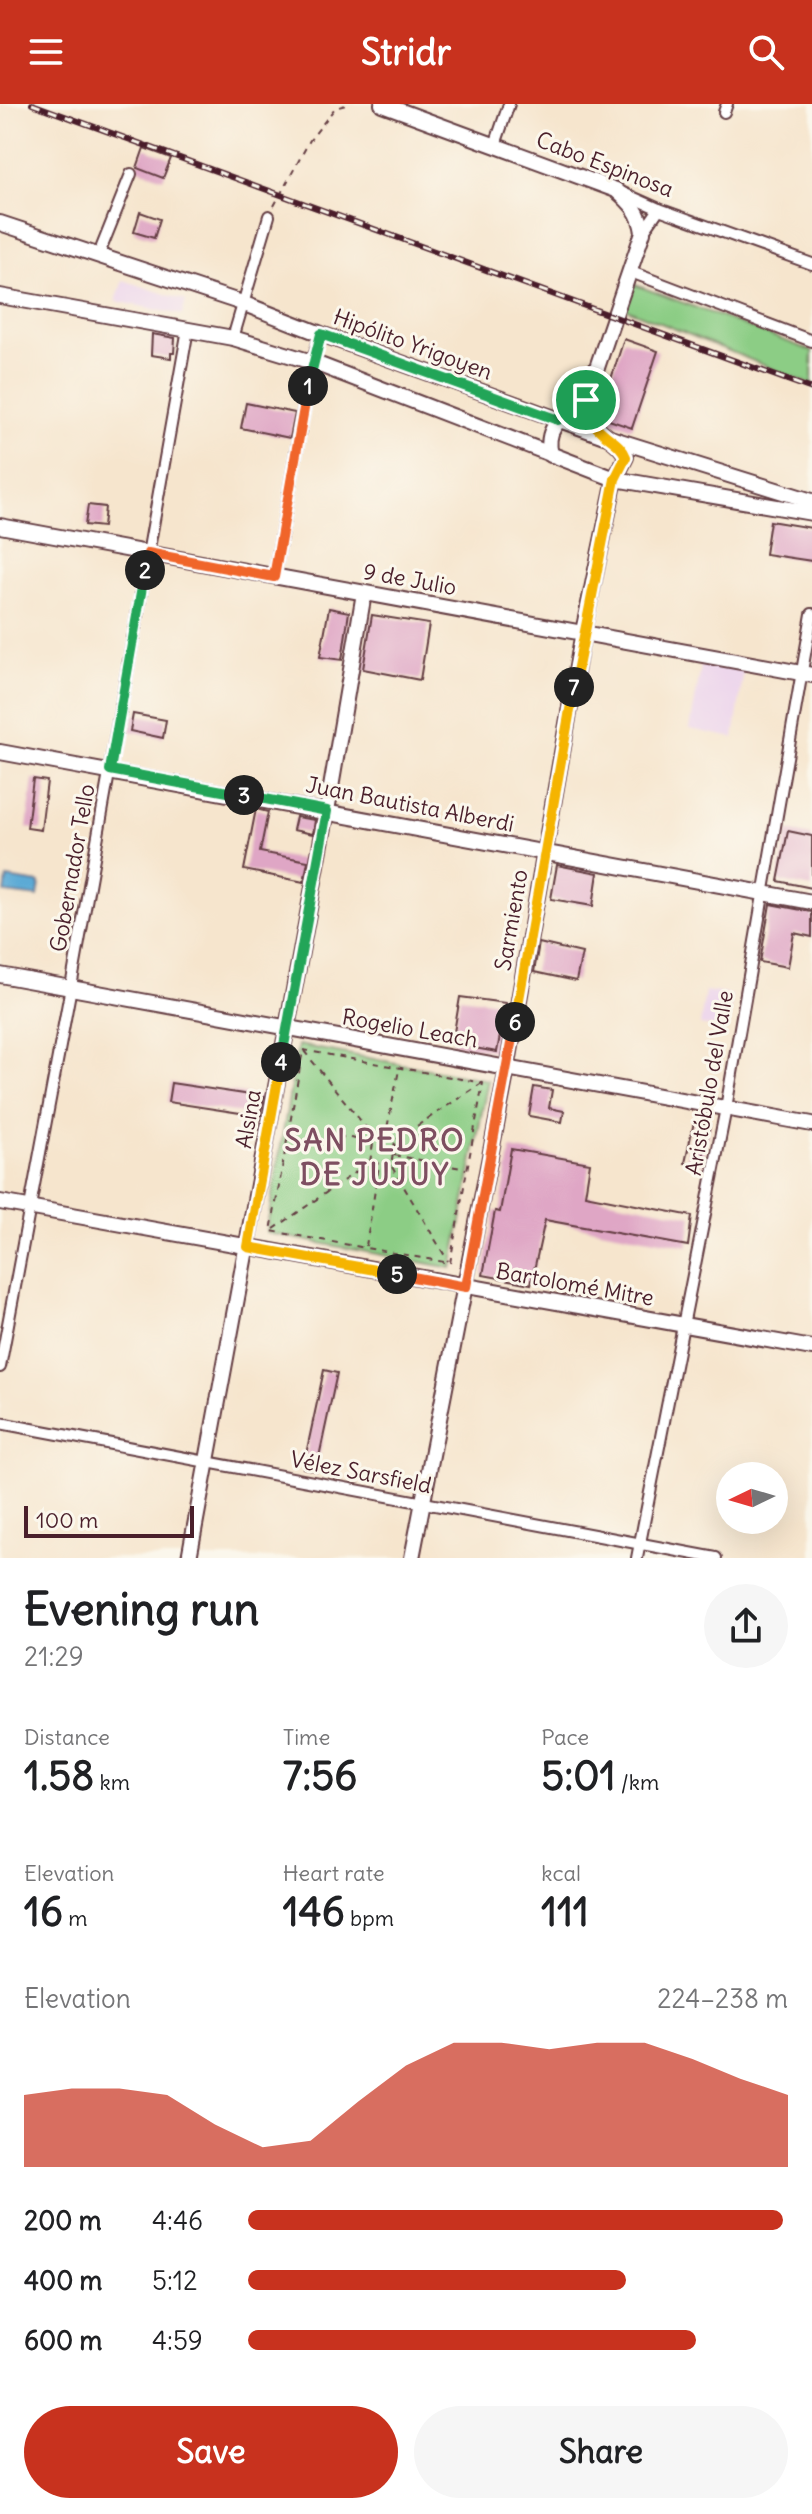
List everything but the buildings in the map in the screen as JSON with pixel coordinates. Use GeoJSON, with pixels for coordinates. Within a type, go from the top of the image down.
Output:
{"type":"FeatureCollection","features":[{"type":"Feature","properties":{"kind":"street","name":"Cabo Espinosa"},"geometry":{"type":"LineString","coordinates":[[382,104],[812,264]]}},
{"type":"Feature","properties":{"kind":"street"},"geometry":{"type":"LineString","coordinates":[[495,145],[509,104]]}},
{"type":"Feature","properties":{"kind":"street"},"geometry":{"type":"LineString","coordinates":[[99,254],[131,174]]}},
{"type":"Feature","properties":{"kind":"street"},"geometry":{"type":"LineString","coordinates":[[616,190],[635,207],[641,217],[643,232]]}},
{"type":"Feature","properties":{"kind":"street"},"geometry":{"type":"LineString","coordinates":[[551,455],[551,427],[586,400],[643,232],[659,209]]}},
{"type":"Feature","properties":{"kind":"street"},"geometry":{"type":"LineString","coordinates":[[233,338],[269,216]]}},
{"type":"Feature","properties":{"kind":"street","name":"Hipólito Yrigoyen"},"geometry":{"type":"LineString","coordinates":[[0,223],[242,303],[604,436],[812,501]]}},
{"type":"Feature","properties":{"kind":"street"},"geometry":{"type":"LineString","coordinates":[[631,272],[812,341]]}},
{"type":"Feature","properties":{"kind":"street"},"geometry":{"type":"LineString","coordinates":[[0,296],[233,338],[312,362],[615,479],[812,513]]}},
{"type":"Feature","properties":{"kind":"street","name":"Gobernador Tello"},"geometry":{"type":"LineString","coordinates":[[0,1367],[188,329]]}},
{"type":"Feature","properties":{"kind":"street"},"geometry":{"type":"LineString","coordinates":[[274,577],[312,362],[321,334]]}},
{"type":"Feature","properties":{"kind":"street","name":"Sarmiento"},"geometry":{"type":"LineString","coordinates":[[412,1558],[507,1069],[583,632],[615,479],[626,457],[624,451],[604,436],[587,413],[586,400]]}},
{"type":"Feature","properties":{"kind":"street","name":"9 de Julio"},"geometry":{"type":"LineString","coordinates":[[0,526],[807,674]]}},
{"type":"Feature","properties":{"kind":"street","name":"Alsina"},"geometry":{"type":"LineString","coordinates":[[189,1558],[248,1247],[364,593]]}},
{"type":"Feature","properties":{"kind":"street","name":"Aristóbulo del Valle"},"geometry":{"type":"LineString","coordinates":[[637,1558],[726,1108],[763,893],[807,674],[812,614]]}},
{"type":"Feature","properties":{"kind":"street","name":"Juan Bautista Alberdi"},"geometry":{"type":"LineString","coordinates":[[0,752],[812,902]]}},
{"type":"Feature","properties":{"kind":"street","name":"Rogelio Leach"},"geometry":{"type":"LineString","coordinates":[[0,975],[812,1124]]}},
{"type":"Feature","properties":{"kind":"street","name":"Bartolomé Mitre"},"geometry":{"type":"LineString","coordinates":[[0,1202],[812,1348]]}},
{"type":"Feature","properties":{"kind":"street","name":"Vélez Sarsfield"},"geometry":{"type":"LineString","coordinates":[[0,1423],[716,1558]]}},
{"type":"Feature","properties":{"kind":"path"},"geometry":{"type":"LineString","coordinates":[[269,216],[310,140],[335,108],[349,104]]}},
{"type":"Feature","properties":{"kind":"path"},"geometry":{"type":"LineString","coordinates":[[303,1050],[483,1083]]}},
{"type":"Feature","properties":{"kind":"path"},"geometry":{"type":"LineString","coordinates":[[271,1231],[303,1050]]}},
{"type":"Feature","properties":{"kind":"path"},"geometry":{"type":"LineString","coordinates":[[271,1231],[370,1162],[374,1139],[303,1050]]}},
{"type":"Feature","properties":{"kind":"path"},"geometry":{"type":"LineString","coordinates":[[385,1139],[400,1068]]}},
{"type":"Feature","properties":{"kind":"path"},"geometry":{"type":"LineString","coordinates":[[287,1138],[341,1148],[342,1137],[395,1141],[483,1083]]}},
{"type":"Feature","properties":{"kind":"path"},"geometry":{"type":"LineString","coordinates":[[450,1263],[483,1083]]}},
{"type":"Feature","properties":{"kind":"path"},"geometry":{"type":"LineString","coordinates":[[395,1141],[391,1166],[450,1263]]}},
{"type":"Feature","properties":{"kind":"path"},"geometry":{"type":"LineString","coordinates":[[393,1155],[467,1169]]}},
{"type":"Feature","properties":{"kind":"path"},"geometry":{"type":"LineString","coordinates":[[370,1162],[391,1166]]}},
{"type":"Feature","properties":{"kind":"path"},"geometry":{"type":"LineString","coordinates":[[365,1248],[379,1164]]}},
{"type":"Feature","properties":{"kind":"path"},"geometry":{"type":"LineString","coordinates":[[271,1231],[450,1263]]}},
{"type":"Feature","properties":{"kind":"shaded area"},"geometry":{"type":"Polygon","coordinates":[[[123,280],[186,301],[182,315],[116,301],[123,280]]]}},
{"type":"Feature","properties":{"kind":"shaded area"},"geometry":{"type":"Polygon","coordinates":[[[702,661],[744,669],[734,738],[690,729],[702,661]]]}},
{"type":"Feature","properties":{"kind":"shaded area"},"geometry":{"type":"Polygon","coordinates":[[[705,991],[732,995],[728,1029],[700,1025],[705,991]]]}},
{"type":"Feature","properties":{"kind":"green space"},"geometry":{"type":"Polygon","coordinates":[[[633,284],[812,351],[812,385],[624,308],[633,284]]]}},
{"type":"Feature","properties":{"kind":"green space"},"geometry":{"type":"Polygon","coordinates":[[[298,1045],[488,1080],[452,1268],[266,1233],[298,1045]]]}},
{"type":"Feature","properties":{"kind":"water"},"geometry":{"type":"Polygon","coordinates":[[[7,878],[40,883],[38,897],[5,893],[7,878]]]}},
{"type":"Feature","properties":{"kind":"railway"},"geometry":{"type":"LineString","coordinates":[[32,104],[812,389]]}},
{"type":"Feature","properties":{"kind":"district","name":"SAN PEDRO DE JUJUY"},"geometry":{"type":"Point","coordinates":[375,1158]}},
{"type":"Feature","properties":{"kind":"route"},"geometry":{"type":"LineString","coordinates":[[321,334],[558,420],[586,400],[587,413],[593,423],[624,451],[626,457],[615,479],[583,632],[466,1287],[248,1247],[327,811],[110,770],[148,553],[274,577],[312,362],[321,334]]}}]}
